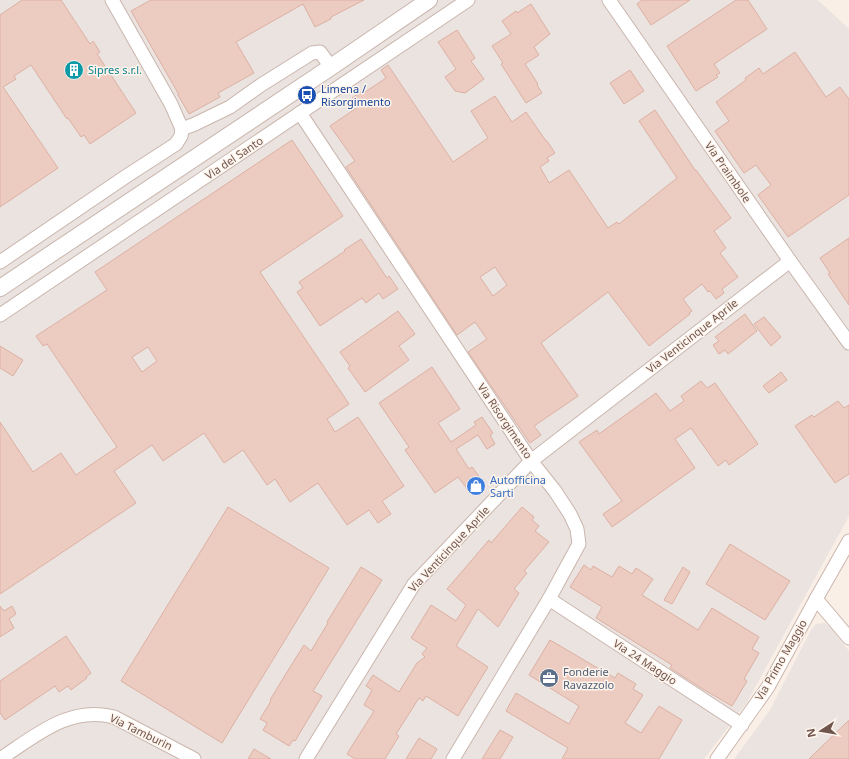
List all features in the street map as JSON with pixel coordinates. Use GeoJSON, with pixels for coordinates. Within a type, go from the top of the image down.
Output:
{"type":"FeatureCollection","features":[{"type":"Feature","properties":{"kind":"street"},"geometry":{"type":"LineString","coordinates":[[0,262],[176,144],[181,136],[182,129],[171,104],[112,0]]}},
{"type":"Feature","properties":{"kind":"street"},"geometry":{"type":"LineString","coordinates":[[0,288],[429,0]]}},
{"type":"Feature","properties":{"kind":"street","name":"Via del Santo"},"geometry":{"type":"LineString","coordinates":[[0,315],[468,0]]}},
{"type":"Feature","properties":{"kind":"street","name":"Via Praimbole"},"geometry":{"type":"LineString","coordinates":[[609,0],[790,261],[849,343]]}},
{"type":"Feature","properties":{"kind":"street"},"geometry":{"type":"LineString","coordinates":[[182,129],[230,107],[261,85],[312,53],[320,52],[331,67]]}},
{"type":"Feature","properties":{"kind":"street","name":"Via Risorgimento"},"geometry":{"type":"LineString","coordinates":[[300,114],[531,461],[555,491],[570,514],[577,529],[579,544],[549,599],[453,759]]}},
{"type":"Feature","properties":{"kind":"street","name":"Via Venticinque Aprile"},"geometry":{"type":"LineString","coordinates":[[306,759],[414,584],[531,461],[790,261]]}},
{"type":"Feature","properties":{"kind":"street"},"geometry":{"type":"LineString","coordinates":[[849,541],[816,599],[849,638]]}},
{"type":"Feature","properties":{"kind":"street","name":"Via 24 Maggio"},"geometry":{"type":"LineString","coordinates":[[549,599],[742,725]]}},
{"type":"Feature","properties":{"kind":"street","name":"Via Primo Maggio"},"geometry":{"type":"LineString","coordinates":[[717,759],[768,687],[816,599]]}},
{"type":"Feature","properties":{"kind":"street","name":"Via Tamburin"},"geometry":{"type":"LineString","coordinates":[[0,759],[52,725],[64,720],[90,714],[103,714],[114,717],[194,759]]}},
{"type":"Feature","properties":{"kind":"shaded area"},"geometry":{"type":"Polygon","coordinates":[[[0,0],[818,0],[849,29],[849,516],[746,704],[704,759],[0,759],[0,0]]]}},
{"type":"Feature","properties":{"kind":"shaded area"},"geometry":{"type":"Polygon","coordinates":[[[824,623],[830,627],[849,651],[849,759],[734,759],[770,710],[811,630],[816,624],[824,623]]]}},
{"type":"Feature","properties":{"kind":"building"},"geometry":{"type":"Polygon","coordinates":[[[22,0],[61,0],[90,44],[93,41],[100,52],[97,54],[136,113],[90,144],[84,135],[81,137],[68,118],[67,119],[31,65],[14,76],[16,79],[3,87],[58,168],[0,207],[0,15],[22,0]]]}},
{"type":"Feature","properties":{"kind":"building"},"geometry":{"type":"Polygon","coordinates":[[[151,0],[364,0],[315,27],[303,4],[236,42],[254,73],[218,93],[220,97],[189,114],[131,11],[151,0]]]}},
{"type":"Feature","properties":{"kind":"building"},"geometry":{"type":"Polygon","coordinates":[[[642,0],[690,0],[651,25],[637,4],[642,0]]]}},
{"type":"Feature","properties":{"kind":"building"},"geometry":{"type":"Polygon","coordinates":[[[736,0],[748,0],[767,29],[714,64],[720,73],[716,75],[718,77],[696,91],[667,46],[736,0]]]}},
{"type":"Feature","properties":{"kind":"building"},"geometry":{"type":"Polygon","coordinates":[[[531,4],[550,34],[534,47],[539,55],[525,64],[542,93],[526,103],[501,64],[503,63],[492,46],[511,34],[502,21],[516,11],[517,13],[531,4]]]}},
{"type":"Feature","properties":{"kind":"building"},"geometry":{"type":"Polygon","coordinates":[[[457,30],[475,58],[471,61],[484,79],[465,93],[455,91],[445,77],[456,69],[438,42],[457,30]]]}},
{"type":"Feature","properties":{"kind":"building"},"geometry":{"type":"Polygon","coordinates":[[[795,52],[826,97],[840,87],[849,99],[849,195],[788,237],[758,195],[771,185],[756,165],[744,173],[715,131],[729,121],[716,102],[746,80],[745,78],[759,68],[763,74],[795,52]]]}},
{"type":"Feature","properties":{"kind":"building"},"geometry":{"type":"Polygon","coordinates":[[[388,65],[453,162],[488,138],[471,111],[495,96],[512,122],[526,112],[555,153],[547,158],[549,161],[540,167],[549,183],[569,170],[608,228],[617,222],[619,224],[677,178],[639,121],[655,110],[695,170],[731,218],[714,231],[726,248],[720,253],[738,277],[722,289],[724,293],[716,299],[702,284],[683,299],[692,311],[689,313],[690,314],[649,346],[608,292],[541,343],[578,396],[534,426],[541,435],[530,443],[468,352],[487,339],[475,322],[457,335],[346,167],[355,161],[330,126],[358,107],[352,98],[364,90],[365,92],[386,78],[381,70],[388,65]],[[495,267],[480,277],[493,296],[507,285],[495,267]]]}},
{"type":"Feature","properties":{"kind":"building"},"geometry":{"type":"Polygon","coordinates":[[[630,70],[644,91],[624,104],[610,83],[630,70]]]}},
{"type":"Feature","properties":{"kind":"building"},"geometry":{"type":"Polygon","coordinates":[[[292,140],[343,216],[260,272],[349,404],[327,419],[335,432],[358,417],[404,486],[382,501],[391,514],[378,523],[369,510],[347,525],[318,483],[290,502],[275,479],[267,485],[243,450],[224,463],[204,433],[163,461],[152,445],[114,471],[136,503],[0,594],[0,422],[33,472],[61,453],[76,475],[117,447],[47,344],[43,346],[36,336],[107,290],[95,272],[292,140]],[[148,347],[132,357],[142,372],[157,361],[148,347]]]}},
{"type":"Feature","properties":{"kind":"building"},"geometry":{"type":"Polygon","coordinates":[[[849,238],[849,305],[828,274],[830,273],[820,258],[849,238]]]}},
{"type":"Feature","properties":{"kind":"building"},"geometry":{"type":"Polygon","coordinates":[[[361,239],[387,278],[389,276],[398,289],[383,299],[379,293],[366,303],[362,298],[320,326],[297,292],[303,288],[299,282],[361,239]]]}},
{"type":"Feature","properties":{"kind":"building"},"geometry":{"type":"Polygon","coordinates":[[[398,311],[415,334],[399,346],[409,360],[365,392],[348,368],[350,366],[340,352],[398,311]]]}},
{"type":"Feature","properties":{"kind":"building"},"geometry":{"type":"Polygon","coordinates":[[[745,314],[757,331],[728,354],[725,350],[719,354],[713,345],[719,341],[715,337],[745,314]]]}},
{"type":"Feature","properties":{"kind":"building"},"geometry":{"type":"Polygon","coordinates":[[[764,317],[781,337],[771,346],[754,324],[764,317]]]}},
{"type":"Feature","properties":{"kind":"building"},"geometry":{"type":"Polygon","coordinates":[[[0,346],[23,360],[13,376],[0,368],[0,346]]]}},
{"type":"Feature","properties":{"kind":"building"},"geometry":{"type":"Polygon","coordinates":[[[432,367],[460,409],[438,423],[451,442],[476,425],[474,422],[482,417],[493,433],[490,435],[495,444],[487,449],[478,435],[456,449],[469,469],[472,467],[479,476],[474,479],[478,484],[469,491],[458,477],[435,493],[405,450],[409,447],[379,403],[432,367]]]}},
{"type":"Feature","properties":{"kind":"building"},"geometry":{"type":"Polygon","coordinates":[[[781,372],[787,380],[769,393],[763,386],[781,372]]]}},
{"type":"Feature","properties":{"kind":"building"},"geometry":{"type":"Polygon","coordinates":[[[701,381],[707,388],[715,383],[758,444],[729,465],[726,460],[718,466],[691,428],[675,439],[695,468],[612,527],[603,514],[622,501],[579,442],[597,430],[599,434],[656,393],[670,411],[684,401],[681,396],[701,381]]]}},
{"type":"Feature","properties":{"kind":"building"},"geometry":{"type":"Polygon","coordinates":[[[838,401],[844,408],[849,405],[849,474],[835,483],[795,426],[812,415],[814,417],[838,401]]]}},
{"type":"Feature","properties":{"kind":"building"},"geometry":{"type":"Polygon","coordinates":[[[228,507],[329,568],[222,743],[121,681],[228,507]]]}},
{"type":"Feature","properties":{"kind":"building"},"geometry":{"type":"Polygon","coordinates":[[[522,507],[534,517],[532,520],[539,526],[535,531],[549,542],[524,571],[527,573],[514,589],[519,593],[498,627],[478,609],[456,646],[488,667],[458,716],[426,696],[423,701],[419,698],[396,734],[399,736],[385,759],[355,759],[347,754],[374,711],[364,705],[372,690],[366,686],[373,675],[399,692],[417,663],[425,657],[422,654],[427,648],[411,638],[431,605],[456,621],[466,605],[447,589],[489,540],[491,543],[522,507]]]}},
{"type":"Feature","properties":{"kind":"building"},"geometry":{"type":"Polygon","coordinates":[[[730,544],[790,581],[765,620],[706,584],[730,544]]]}},
{"type":"Feature","properties":{"kind":"building"},"geometry":{"type":"Polygon","coordinates":[[[584,565],[591,570],[593,566],[612,577],[619,566],[632,574],[636,568],[653,579],[642,595],[698,630],[712,608],[759,637],[752,649],[759,653],[744,679],[747,681],[732,706],[670,668],[672,665],[596,618],[602,607],[570,587],[584,565]]]}},
{"type":"Feature","properties":{"kind":"building"},"geometry":{"type":"Polygon","coordinates":[[[361,567],[382,580],[313,691],[322,696],[295,741],[293,740],[289,746],[263,730],[267,724],[260,719],[304,645],[311,651],[361,567]]]}},
{"type":"Feature","properties":{"kind":"building"},"geometry":{"type":"Polygon","coordinates":[[[683,567],[690,572],[672,604],[664,600],[683,567]]]}},
{"type":"Feature","properties":{"kind":"building"},"geometry":{"type":"Polygon","coordinates":[[[0,606],[4,611],[12,606],[16,614],[9,619],[14,628],[0,637],[0,606]]]}},
{"type":"Feature","properties":{"kind":"building"},"geometry":{"type":"Polygon","coordinates":[[[66,636],[91,673],[86,677],[87,678],[71,690],[68,686],[59,692],[55,686],[5,720],[0,713],[0,681],[66,636]]]}},
{"type":"Feature","properties":{"kind":"building"},"geometry":{"type":"Polygon","coordinates":[[[550,640],[615,678],[618,673],[636,684],[633,689],[643,695],[625,723],[641,733],[659,706],[682,720],[659,759],[562,759],[568,748],[506,711],[516,693],[569,724],[579,706],[529,675],[550,640]]]}},
{"type":"Feature","properties":{"kind":"building"},"geometry":{"type":"Polygon","coordinates":[[[849,720],[849,759],[809,759],[849,720]]]}},
{"type":"Feature","properties":{"kind":"building"},"geometry":{"type":"Polygon","coordinates":[[[500,730],[513,737],[500,759],[482,759],[500,730]]]}},
{"type":"Feature","properties":{"kind":"building"},"geometry":{"type":"Polygon","coordinates":[[[419,738],[437,749],[431,759],[406,759],[419,738]]]}},
{"type":"Feature","properties":{"kind":"building"},"geometry":{"type":"Polygon","coordinates":[[[254,749],[271,759],[248,759],[254,749]]]}},
{"type":"Feature","properties":{"kind":"place","name":"Sipres s.r.l."},"geometry":{"type":"Point","coordinates":[74,70]}},
{"type":"Feature","properties":{"kind":"place","name":"Limena / Risorgimento"},"geometry":{"type":"Point","coordinates":[307,95]}},
{"type":"Feature","properties":{"kind":"place","name":"Autofficina Sarti"},"geometry":{"type":"Point","coordinates":[476,486]}},
{"type":"Feature","properties":{"kind":"place","name":"Fonderie Ravazzolo"},"geometry":{"type":"Point","coordinates":[549,678]}}]}
